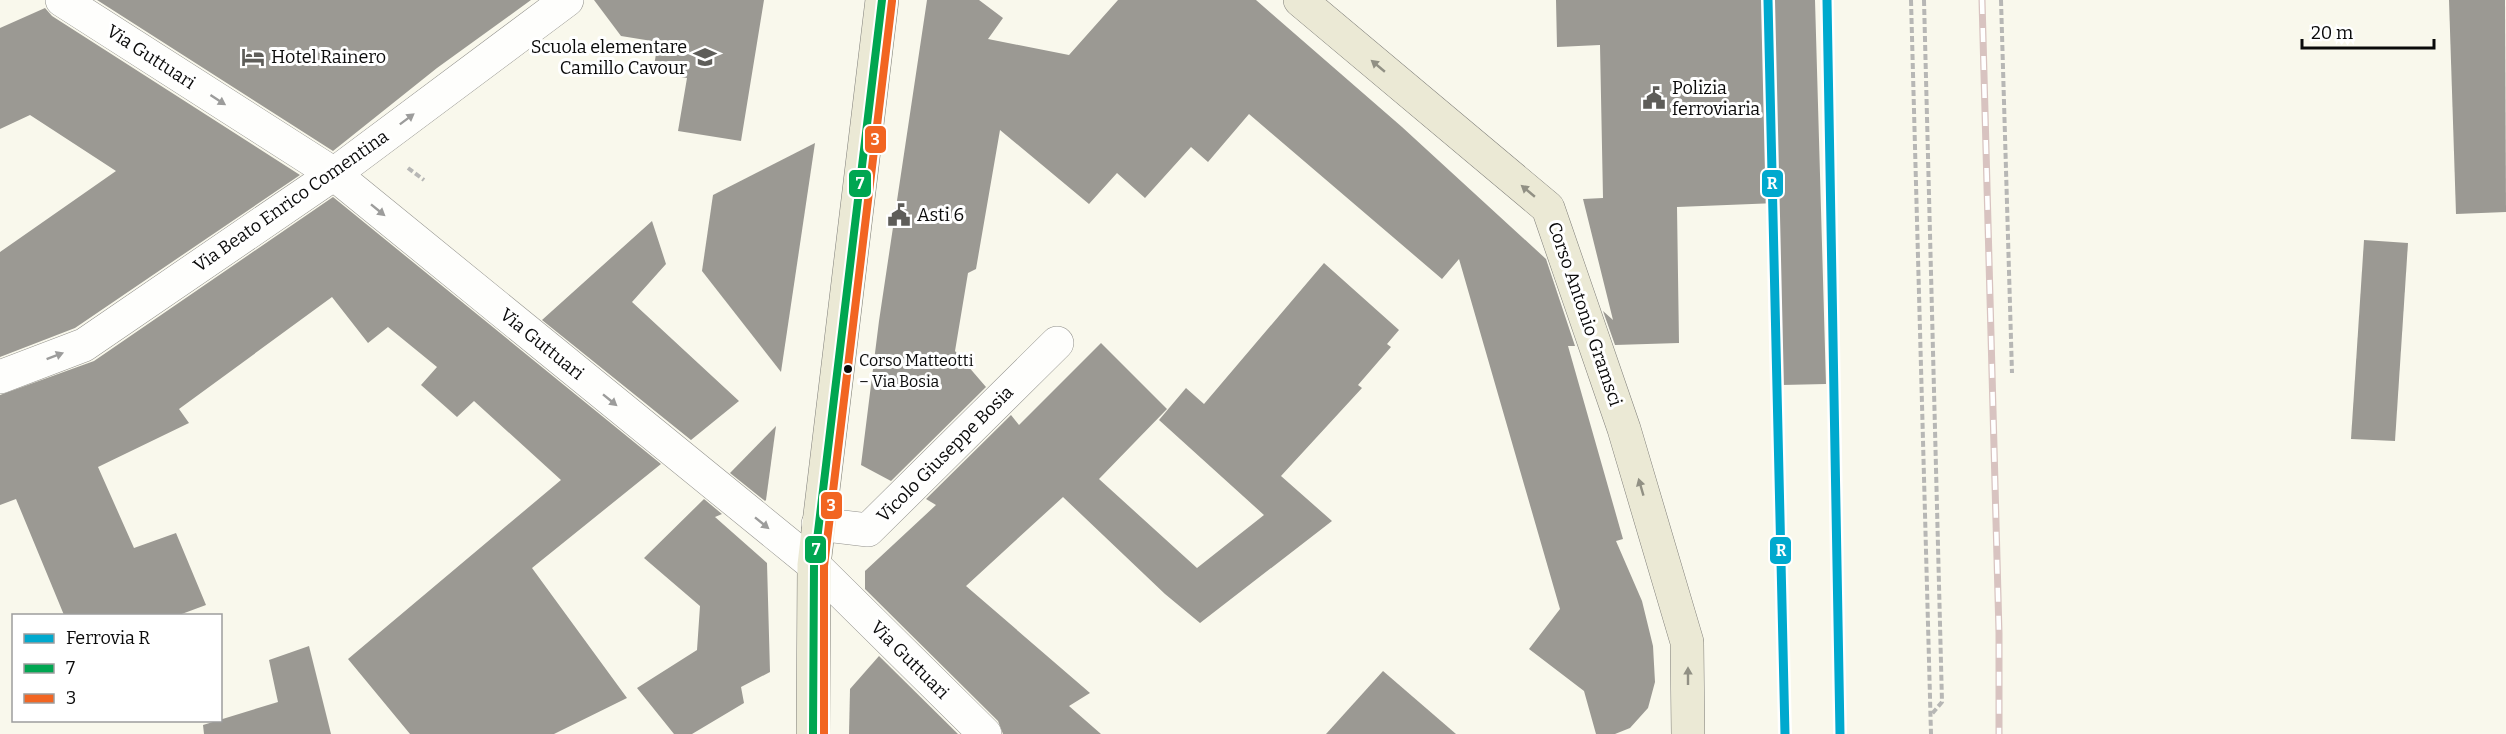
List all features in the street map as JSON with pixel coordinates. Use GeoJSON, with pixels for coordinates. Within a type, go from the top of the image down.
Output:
{"type":"FeatureCollection","features":[{"type":"Feature","properties":{"kind":"main road"},"geometry":{"type":"LineString","coordinates":[[813,734],[814,565],[882,0]]}},
{"type":"Feature","properties":{"kind":"main road","name":"Corso Antonio Gramsci"},"geometry":{"type":"LineString","coordinates":[[1300,0],[1548,208],[1624,429],[1687,642],[1688,734]]}},
{"type":"Feature","properties":{"kind":"street","name":"Via Guttuari"},"geometry":{"type":"LineString","coordinates":[[62,0],[334,174],[814,565],[985,734]]}},
{"type":"Feature","properties":{"kind":"street","name":"Via Beato Enrico Comentina"},"geometry":{"type":"LineString","coordinates":[[0,377],[84,345],[334,174],[567,0]]}},
{"type":"Feature","properties":{"kind":"street","name":"Vicolo Giuseppe Bosia"},"geometry":{"type":"LineString","coordinates":[[818,524],[868,530],[1057,343]]}},
{"type":"Feature","properties":{"kind":"path"},"geometry":{"type":"LineString","coordinates":[[1911,0],[1931,734]]}},
{"type":"Feature","properties":{"kind":"path"},"geometry":{"type":"LineString","coordinates":[[1924,0],[1942,702],[1931,716]]}},
{"type":"Feature","properties":{"kind":"path"},"geometry":{"type":"LineString","coordinates":[[2001,0],[2012,373]]}},
{"type":"Feature","properties":{"kind":"building"},"geometry":{"type":"Polygon","coordinates":[[[97,0],[531,0],[437,68],[333,151],[97,0]]]}},
{"type":"Feature","properties":{"kind":"building","name":"Scuola elementare Camillo Cavour"},"geometry":{"type":"Polygon","coordinates":[[[594,0],[764,0],[741,141],[678,131],[687,78],[653,72],[658,42],[621,36],[594,0]]]}},
{"type":"Feature","properties":{"kind":"building"},"geometry":{"type":"Polygon","coordinates":[[[927,0],[979,0],[1003,18],[988,39],[1069,55],[1118,0],[1256,0],[1402,127],[1546,259],[1575,346],[1568,346],[1623,539],[1616,541],[1642,601],[1653,646],[1655,682],[1648,708],[1630,728],[1615,734],[1596,734],[1584,691],[1529,649],[1560,609],[1459,259],[1442,279],[1249,114],[1208,162],[1191,147],[1145,198],[1117,173],[1089,204],[1000,130],[976,269],[968,273],[955,351],[986,387],[891,481],[861,465],[879,321],[927,0]]]}},
{"type":"Feature","properties":{"kind":"building"},"geometry":{"type":"Polygon","coordinates":[[[1556,0],[1815,0],[1826,384],[1782,385],[1777,203],[1677,207],[1679,343],[1615,345],[1603,311],[1613,320],[1583,199],[1603,198],[1600,45],[1557,47],[1556,0]]]}},
{"type":"Feature","properties":{"kind":"building"},"geometry":{"type":"Polygon","coordinates":[[[2449,0],[2505,0],[2506,212],[2456,214],[2449,0]]]}},
{"type":"Feature","properties":{"kind":"building"},"geometry":{"type":"Polygon","coordinates":[[[45,8],[52,16],[300,175],[75,328],[0,357],[0,252],[116,171],[30,115],[0,129],[0,28],[45,8]]]}},
{"type":"Feature","properties":{"kind":"building"},"geometry":{"type":"Polygon","coordinates":[[[815,143],[781,372],[702,271],[713,195],[815,143]]]}},
{"type":"Feature","properties":{"kind":"building"},"geometry":{"type":"Polygon","coordinates":[[[333,197],[661,464],[532,568],[627,698],[554,734],[410,734],[348,659],[561,480],[474,401],[457,417],[421,385],[437,367],[388,327],[368,343],[332,297],[179,409],[189,423],[98,467],[134,548],[176,533],[206,605],[182,614],[64,614],[16,499],[0,505],[0,395],[94,361],[333,197]]]}},
{"type":"Feature","properties":{"kind":"building"},"geometry":{"type":"Polygon","coordinates":[[[652,221],[666,264],[632,302],[739,401],[691,440],[542,320],[652,221]]]}},
{"type":"Feature","properties":{"kind":"building"},"geometry":{"type":"Polygon","coordinates":[[[2364,240],[2408,243],[2395,441],[2351,439],[2364,240]]]}},
{"type":"Feature","properties":{"kind":"building"},"geometry":{"type":"Polygon","coordinates":[[[1324,263],[1399,330],[1387,344],[1391,347],[1358,385],[1362,388],[1281,476],[1332,521],[1200,623],[1165,594],[1063,497],[966,586],[1090,693],[1069,706],[1101,734],[1003,734],[998,721],[865,589],[865,571],[936,505],[926,499],[1011,415],[1019,425],[1101,343],[1167,409],[1099,479],[1197,568],[1264,515],[1159,420],[1186,388],[1204,404],[1324,263]]]}},
{"type":"Feature","properties":{"kind":"building"},"geometry":{"type":"Polygon","coordinates":[[[776,426],[766,500],[765,501],[730,473],[776,426]]]}},
{"type":"Feature","properties":{"kind":"building"},"geometry":{"type":"Polygon","coordinates":[[[704,499],[722,514],[715,517],[767,563],[770,672],[741,687],[744,703],[692,734],[674,734],[637,688],[697,650],[700,606],[644,558],[704,499]]]}},
{"type":"Feature","properties":{"kind":"building"},"geometry":{"type":"Polygon","coordinates":[[[309,646],[331,734],[204,734],[203,725],[222,722],[222,719],[278,702],[269,660],[309,646]]]}},
{"type":"Feature","properties":{"kind":"building"},"geometry":{"type":"Polygon","coordinates":[[[879,656],[958,734],[849,734],[850,689],[879,656]]]}},
{"type":"Feature","properties":{"kind":"building"},"geometry":{"type":"Polygon","coordinates":[[[1383,671],[1456,734],[1326,734],[1383,671]]]}},
{"type":"Feature","properties":{"kind":"railway"},"geometry":{"type":"LineString","coordinates":[[1982,0],[1999,633],[1999,734]]}},
{"type":"Feature","properties":{"kind":"rail line","name":"R"},"geometry":{"type":"LineString","coordinates":[[1768,0],[1785,734]]}},
{"type":"Feature","properties":{"kind":"rail line","name":"R"},"geometry":{"type":"LineString","coordinates":[[1827,0],[1840,734]]}},
{"type":"Feature","properties":{"kind":"transit line","name":"7"},"geometry":{"type":"LineString","coordinates":[[813,734],[814,565],[882,0]]}},
{"type":"Feature","properties":{"kind":"transit line","name":"3"},"geometry":{"type":"LineString","coordinates":[[824,734],[824,566],[892,1]]}},
{"type":"Feature","properties":{"kind":"place","name":"Hotel Rainero"},"geometry":{"type":"Point","coordinates":[253,57]}},
{"type":"Feature","properties":{"kind":"place","name":"Scuola elementare Camillo Cavour"},"geometry":{"type":"Point","coordinates":[705,57]}},
{"type":"Feature","properties":{"kind":"place","name":"Polizia ferroviaria"},"geometry":{"type":"Point","coordinates":[1654,98]}},
{"type":"Feature","properties":{"kind":"place","name":"Asti 6"},"geometry":{"type":"Point","coordinates":[899,215]}},
{"type":"Feature","properties":{"kind":"place","name":"Corso Matteotti – Via Bosia"},"geometry":{"type":"Point","coordinates":[848,369]}}]}
